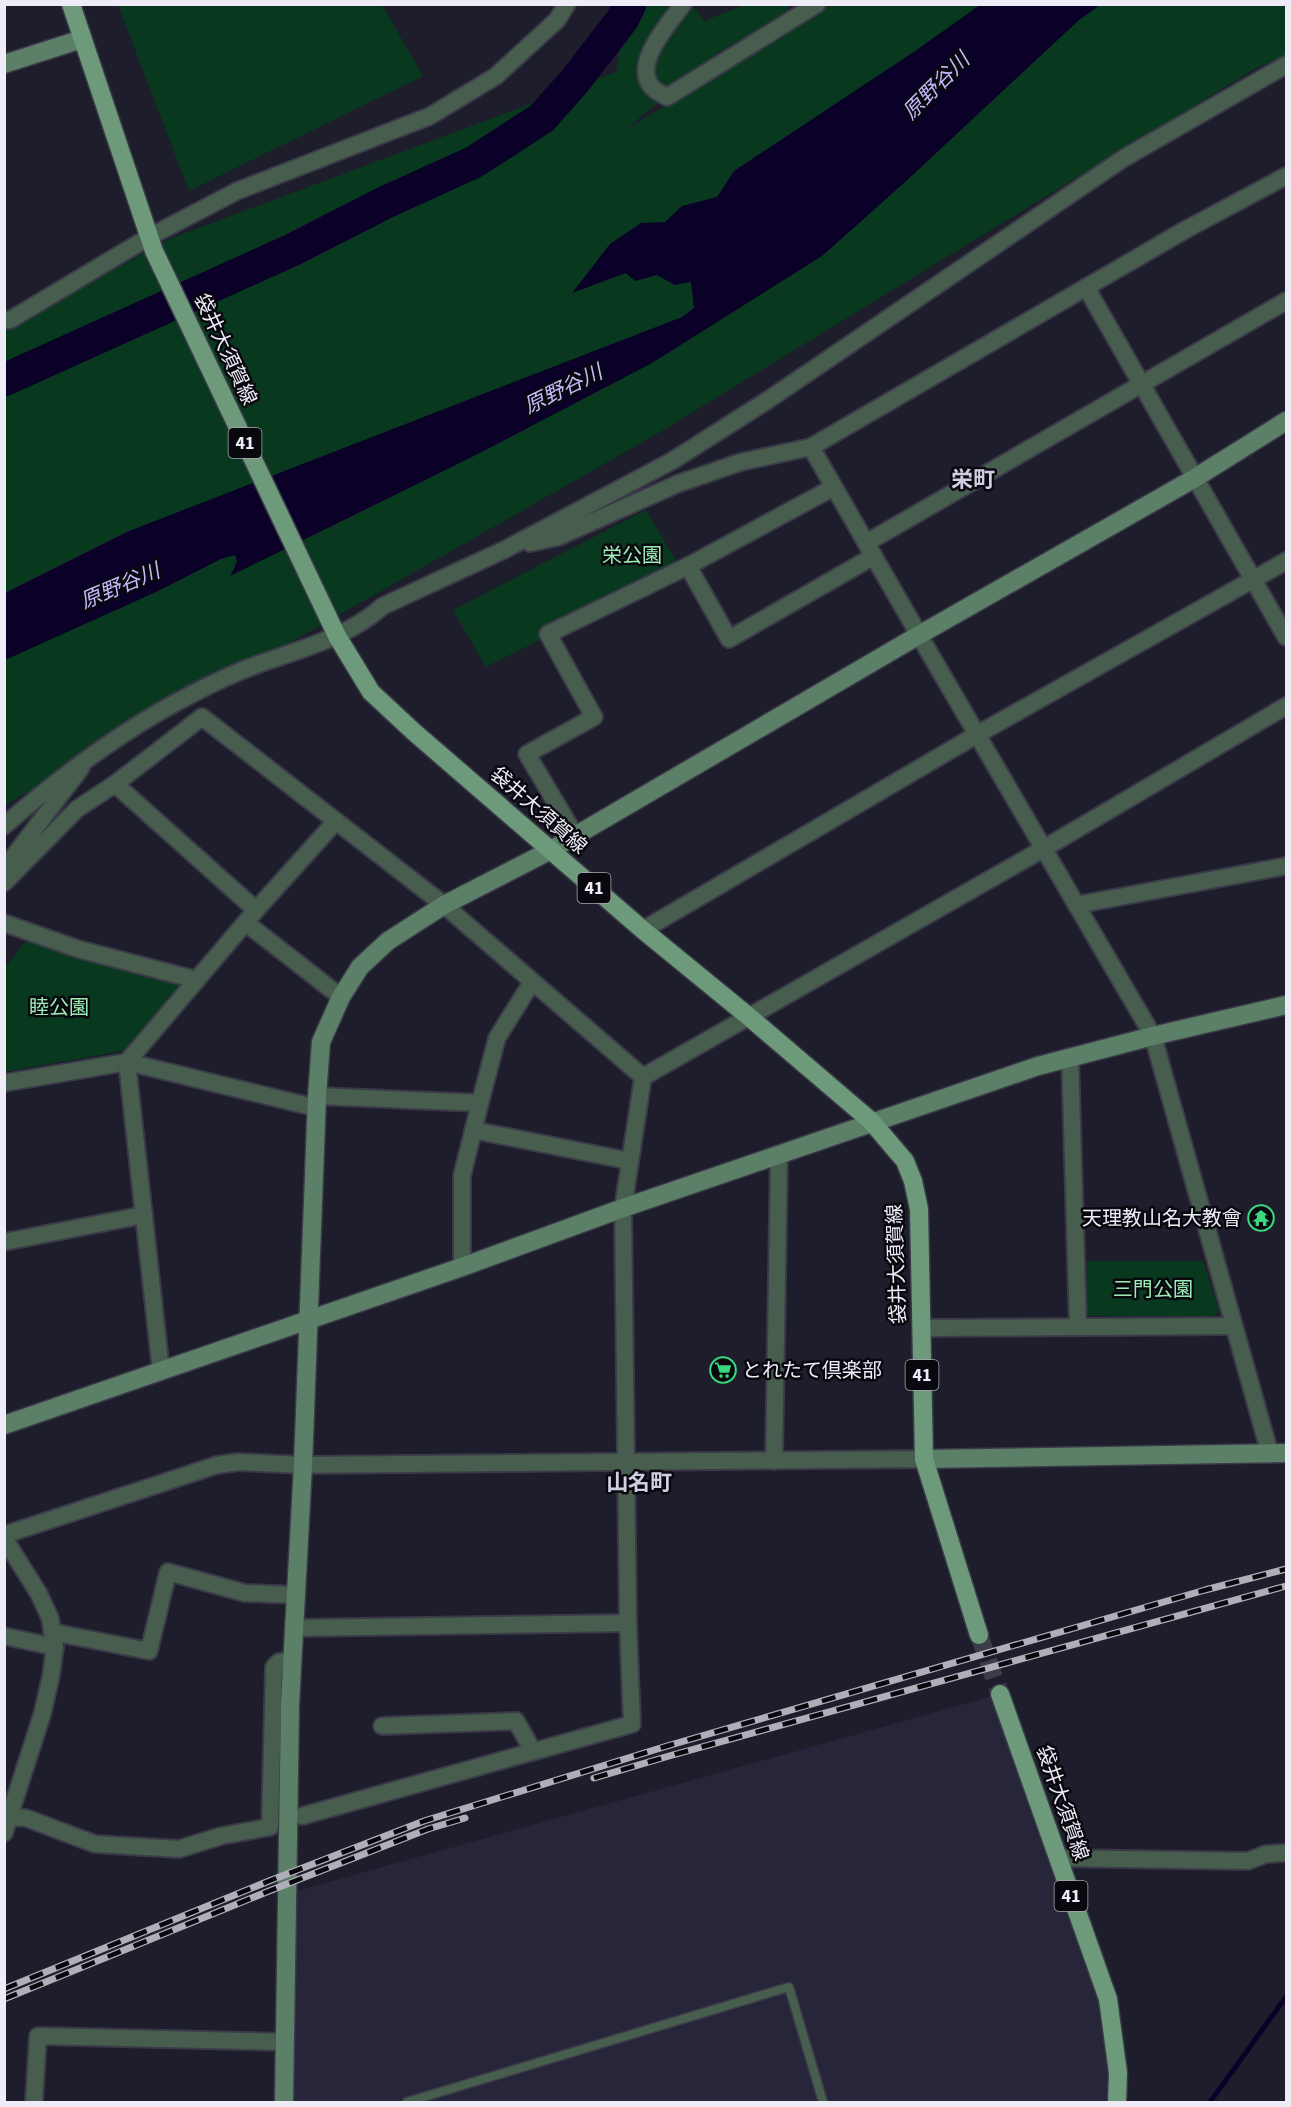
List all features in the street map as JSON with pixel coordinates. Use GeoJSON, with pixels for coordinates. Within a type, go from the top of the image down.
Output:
{"type":"FeatureCollection","features":[{"type":"Feature","properties":{"kind":"main road","name":"袋井大須賀線"},"geometry":{"type":"LineString","coordinates":[[71,4],[151,244],[337,636],[371,692],[643,930],[872,1121],[904,1161],[913,1181],[919,1209],[924,1459],[979,1635]]}},
{"type":"Feature","properties":{"kind":"main road","name":"袋井大須賀線"},"geometry":{"type":"LineString","coordinates":[[1000,1694],[1108,1999],[1118,2073],[1117,2103]]}},
{"type":"Feature","properties":{"kind":"street"},"geometry":{"type":"LineString","coordinates":[[4,320],[10,320],[151,244],[237,191],[430,116],[496,76],[557,20],[567,4]]}},
{"type":"Feature","properties":{"kind":"street"},"geometry":{"type":"LineString","coordinates":[[683,4],[656,39],[647,63],[645,76],[652,88],[667,97],[817,4]]}},
{"type":"Feature","properties":{"kind":"street"},"geometry":{"type":"LineString","coordinates":[[4,64],[82,39]]}},
{"type":"Feature","properties":{"kind":"street"},"geometry":{"type":"LineString","coordinates":[[4,826],[54,782],[116,738],[189,695],[253,666],[337,636],[367,621],[383,606],[506,549],[672,461],[768,400],[1124,158],[1287,65]]}},
{"type":"Feature","properties":{"kind":"street"},"geometry":{"type":"LineString","coordinates":[[506,549],[558,537],[677,484],[741,462],[811,447],[1185,230],[1287,176]]}},
{"type":"Feature","properties":{"kind":"street"},"geometry":{"type":"LineString","coordinates":[[1086,287],[1287,638]]}},
{"type":"Feature","properties":{"kind":"street"},"geometry":{"type":"LineString","coordinates":[[687,566],[729,639],[1140,384],[1287,301]]}},
{"type":"Feature","properties":{"kind":"street"},"geometry":{"type":"LineString","coordinates":[[284,2103],[287,1823],[317,1102],[321,1042],[341,997],[360,967],[388,941],[444,905],[551,850],[919,635],[1195,478],[1287,421]]}},
{"type":"Feature","properties":{"kind":"street"},"geometry":{"type":"LineString","coordinates":[[4,1833],[42,1714],[51,1676],[53,1639],[50,1618],[39,1594],[4,1537],[217,1465],[238,1462],[303,1465],[626,1463],[1278,1453],[1234,1326],[1153,1036],[811,447]]}},
{"type":"Feature","properties":{"kind":"street"},"geometry":{"type":"LineString","coordinates":[[575,835],[527,754],[594,717],[548,634],[687,566],[834,487]]}},
{"type":"Feature","properties":{"kind":"street"},"geometry":{"type":"LineString","coordinates":[[643,930],[978,734],[1287,561]]}},
{"type":"Feature","properties":{"kind":"street"},"geometry":{"type":"LineString","coordinates":[[643,1077],[1043,849],[1287,706]]}},
{"type":"Feature","properties":{"kind":"street"},"geometry":{"type":"LineString","coordinates":[[4,883],[77,808],[115,784],[202,717],[444,905],[643,1077]]}},
{"type":"Feature","properties":{"kind":"street"},"geometry":{"type":"LineString","coordinates":[[4,869],[88,758]]}},
{"type":"Feature","properties":{"kind":"street"},"geometry":{"type":"LineString","coordinates":[[115,784],[251,917],[341,997]]}},
{"type":"Feature","properties":{"kind":"street"},"geometry":{"type":"LineString","coordinates":[[161,1371],[127,1062],[336,821]]}},
{"type":"Feature","properties":{"kind":"street"},"geometry":{"type":"LineString","coordinates":[[1076,905],[1287,866]]}},
{"type":"Feature","properties":{"kind":"street"},"geometry":{"type":"LineString","coordinates":[[4,923],[78,949],[197,980]]}},
{"type":"Feature","properties":{"kind":"street"},"geometry":{"type":"LineString","coordinates":[[462,1267],[462,1176],[473,1130],[497,1038],[532,982]]}},
{"type":"Feature","properties":{"kind":"street"},"geometry":{"type":"LineString","coordinates":[[4,1425],[1038,1065],[1287,1005]]}},
{"type":"Feature","properties":{"kind":"street"},"geometry":{"type":"LineString","coordinates":[[1070,1057],[1078,1327]]}},
{"type":"Feature","properties":{"kind":"street"},"geometry":{"type":"LineString","coordinates":[[4,1083],[127,1062],[317,1102],[480,1103]]}},
{"type":"Feature","properties":{"kind":"street"},"geometry":{"type":"LineString","coordinates":[[302,1816],[632,1724],[628,1623],[623,1208],[643,1077]]}},
{"type":"Feature","properties":{"kind":"street"},"geometry":{"type":"LineString","coordinates":[[473,1130],[630,1161]]}},
{"type":"Feature","properties":{"kind":"street"},"geometry":{"type":"LineString","coordinates":[[774,1461],[779,1156]]}},
{"type":"Feature","properties":{"kind":"street"},"geometry":{"type":"LineString","coordinates":[[4,1242],[144,1215]]}},
{"type":"Feature","properties":{"kind":"street"},"geometry":{"type":"LineString","coordinates":[[921,1328],[1234,1326]]}},
{"type":"Feature","properties":{"kind":"street"},"geometry":{"type":"LineString","coordinates":[[4,1636],[53,1639],[149,1651],[168,1572],[244,1593],[296,1595]]}},
{"type":"Feature","properties":{"kind":"street"},"geometry":{"type":"LineString","coordinates":[[295,1628],[628,1623]]}},
{"type":"Feature","properties":{"kind":"street"},"geometry":{"type":"LineString","coordinates":[[8,1816],[26,1818],[95,1844],[179,1849],[222,1836],[270,1827],[274,1667],[279,1662],[293,1659]]}},
{"type":"Feature","properties":{"kind":"street"},"geometry":{"type":"LineString","coordinates":[[382,1726],[516,1721],[533,1751]]}},
{"type":"Feature","properties":{"kind":"street"},"geometry":{"type":"LineString","coordinates":[[1058,1858],[1248,1862],[1266,1854],[1287,1853]]}},
{"type":"Feature","properties":{"kind":"street"},"geometry":{"type":"LineString","coordinates":[[34,2103],[38,2036],[285,2042]]}},
{"type":"Feature","properties":{"kind":"lane"},"geometry":{"type":"LineString","coordinates":[[408,2103],[789,1987],[823,2103]]}},
{"type":"Feature","properties":{"kind":"shaded area"},"geometry":{"type":"Polygon","coordinates":[[[1000,1694],[1110,2020],[1108,2102],[292,2102],[286,1894],[1000,1694]]]}},
{"type":"Feature","properties":{"kind":"green space"},"geometry":{"type":"Polygon","coordinates":[[[118,5],[382,5],[423,76],[189,191],[118,5]]]}},
{"type":"Feature","properties":{"kind":"green space"},"geometry":{"type":"Polygon","coordinates":[[[627,5],[692,5],[704,21],[744,5],[788,5],[788,15],[717,53],[625,130],[831,5],[1286,5],[1286,57],[1258,67],[655,435],[5,805],[4,331],[169,239],[616,72],[627,5]]]}},
{"type":"Feature","properties":{"kind":"green space","name":"栄公園"},"geometry":{"type":"Polygon","coordinates":[[[646,510],[681,569],[486,667],[453,610],[646,510]]]}},
{"type":"Feature","properties":{"kind":"green space","name":"睦公園"},"geometry":{"type":"Polygon","coordinates":[[[27,940],[176,980],[178,987],[127,1050],[5,1072],[4,969],[27,940]]]}},
{"type":"Feature","properties":{"kind":"green space","name":"三門公園"},"geometry":{"type":"Polygon","coordinates":[[[1087,1261],[1203,1261],[1219,1310],[1214,1316],[1090,1316],[1086,1311],[1087,1261]]]}},
{"type":"Feature","properties":{"kind":"water"},"geometry":{"type":"Polygon","coordinates":[[[980,5],[1100,5],[1079,20],[822,256],[652,363],[474,456],[230,576],[237,562],[235,555],[221,559],[156,592],[5,660],[5,593],[129,531],[682,317],[694,308],[691,282],[675,285],[657,275],[635,281],[626,273],[572,293],[610,244],[641,223],[665,222],[682,206],[717,197],[734,171],[980,5]]]}},
{"type":"Feature","properties":{"kind":"waterway","name":"原野谷川"},"geometry":{"type":"LineString","coordinates":[[4,380],[292,250],[384,203],[474,162],[542,118],[574,82],[622,20],[630,4]]}},
{"type":"Feature","properties":{"kind":"waterway"},"geometry":{"type":"LineString","coordinates":[[1210,2102],[1286,1997]]}},
{"type":"Feature","properties":{"kind":"tunnel"},"geometry":{"type":"LineString","coordinates":[[979,1635],[1000,1694]]}},
{"type":"Feature","properties":{"kind":"railway"},"geometry":{"type":"LineString","coordinates":[[4,1989],[269,1881],[424,1821],[667,1746],[1205,1590],[1286,1569]]}},
{"type":"Feature","properties":{"kind":"railway"},"geometry":{"type":"LineString","coordinates":[[594,1778],[1286,1586]]}},
{"type":"Feature","properties":{"kind":"railway"},"geometry":{"type":"LineString","coordinates":[[4,1999],[269,1891],[428,1829],[465,1818]]}},
{"type":"Feature","properties":{"kind":"place","name":"天理教山名大教會"},"geometry":{"type":"Point","coordinates":[1261,1218]}},
{"type":"Feature","properties":{"kind":"place","name":"とれたて倶楽部"},"geometry":{"type":"Point","coordinates":[723,1370]}},
{"type":"Feature","properties":{"kind":"district","name":"栄町"},"geometry":{"type":"Point","coordinates":[973,479]}},
{"type":"Feature","properties":{"kind":"district","name":"山名町"},"geometry":{"type":"Point","coordinates":[639,1482]}}]}
